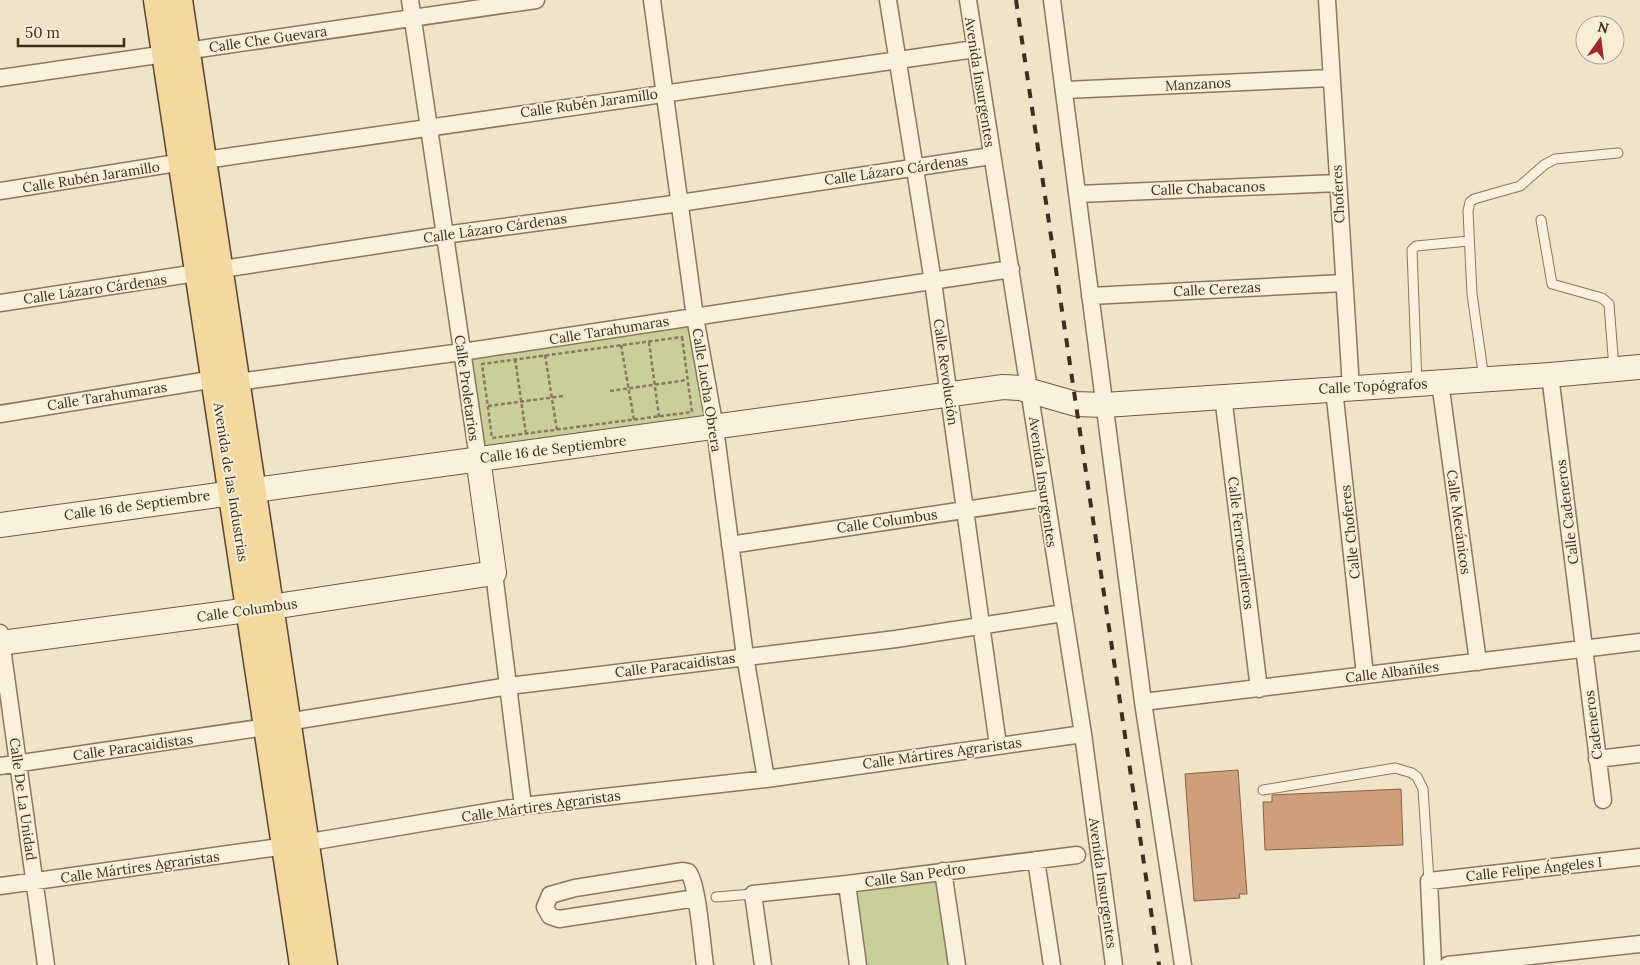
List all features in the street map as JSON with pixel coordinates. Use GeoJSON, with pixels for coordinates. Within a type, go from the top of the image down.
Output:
{"type":"FeatureCollection","features":[{"type":"Feature","properties":{"kind":"main road","name":"Avenida de las Industrias"},"geometry":{"type":"LineString","coordinates":[[157,0],[177,51]]}},
{"type":"Feature","properties":{"kind":"main road","name":"Avenida de las Industrias"},"geometry":{"type":"LineString","coordinates":[[179,0],[177,51],[296,844],[304,964]]}},
{"type":"Feature","properties":{"kind":"street","name":"Calle Proletarios"},"geometry":{"type":"LineString","coordinates":[[410,0],[478,458],[523,806]]}},
{"type":"Feature","properties":{"kind":"street","name":"Calle Che Guevara"},"geometry":{"type":"LineString","coordinates":[[0,78],[536,0]]}},
{"type":"Feature","properties":{"kind":"street","name":"Calle Lucha Obrera"},"geometry":{"type":"LineString","coordinates":[[652,0],[695,317],[715,428],[745,656],[766,779]]}},
{"type":"Feature","properties":{"kind":"street","name":"Calle Revolución"},"geometry":{"type":"LineString","coordinates":[[888,0],[933,282],[998,746]]}},
{"type":"Feature","properties":{"kind":"street","name":"Avenida Insurgentes"},"geometry":{"type":"LineString","coordinates":[[968,0],[991,156],[1030,391],[1044,498],[1083,734],[1114,965]]}},
{"type":"Feature","properties":{"kind":"street"},"geometry":{"type":"LineString","coordinates":[[1052,0],[1090,296],[1106,404],[1143,702],[1183,965]]}},
{"type":"Feature","properties":{"kind":"street","name":"Choferes"},"geometry":{"type":"LineString","coordinates":[[1327,0],[1343,283],[1343,388]]}},
{"type":"Feature","properties":{"kind":"street","name":"Calle Rubén Jaramillo"},"geometry":{"type":"LineString","coordinates":[[0,191],[665,92],[897,61],[975,48]]}},
{"type":"Feature","properties":{"kind":"street","name":"Manzanos"},"geometry":{"type":"LineString","coordinates":[[1065,90],[1331,78]]}},
{"type":"Feature","properties":{"kind":"street","name":"Calle Lázaro Cárdenas"},"geometry":{"type":"LineString","coordinates":[[0,303],[444,235],[680,203],[991,156]]}},
{"type":"Feature","properties":{"kind":"street","name":"Calle Chabacanos"},"geometry":{"type":"LineString","coordinates":[[1078,194],[1338,183]]}},
{"type":"Feature","properties":{"kind":"street","name":"Calle Tarahumaras"},"geometry":{"type":"LineString","coordinates":[[0,414],[226,381],[462,352],[1011,269]]}},
{"type":"Feature","properties":{"kind":"street","name":"Calle Cerezas"},"geometry":{"type":"LineString","coordinates":[[1090,296],[1343,283]]}},
{"type":"Feature","properties":{"kind":"street","name":"Calle Topógrafos"},"geometry":{"type":"LineString","coordinates":[[1106,404],[1550,375],[1640,367]]}},
{"type":"Feature","properties":{"kind":"street","name":"Calle Cadeneros"},"geometry":{"type":"LineString","coordinates":[[1550,375],[1584,649]]}},
{"type":"Feature","properties":{"kind":"street","name":"Calle Mecánicos"},"geometry":{"type":"LineString","coordinates":[[1429,383],[1478,662]]}},
{"type":"Feature","properties":{"kind":"street","name":"Calle 16 de Septiembre"},"geometry":{"type":"LineString","coordinates":[[0,525],[242,490],[715,428],[1003,387],[1030,391],[1076,404],[1106,404]]}},
{"type":"Feature","properties":{"kind":"street","name":"Calle Choferes"},"geometry":{"type":"LineString","coordinates":[[1343,388],[1365,675]]}},
{"type":"Feature","properties":{"kind":"street","name":"Calle Ferrocarrileros"},"geometry":{"type":"LineString","coordinates":[[1222,396],[1259,689]]}},
{"type":"Feature","properties":{"kind":"street","name":"Calle Columbus"},"geometry":{"type":"LineString","coordinates":[[730,545],[1044,498]]}},
{"type":"Feature","properties":{"kind":"street","name":"Calle Columbus"},"geometry":{"type":"LineString","coordinates":[[0,639],[260,608],[494,573]]}},
{"type":"Feature","properties":{"kind":"street","name":"Calle Paracaidistas"},"geometry":{"type":"LineString","coordinates":[[0,766],[277,725],[508,686],[745,656],[896,640],[1063,613]]}},
{"type":"Feature","properties":{"kind":"street","name":"Calle De La Unidad"},"geometry":{"type":"LineString","coordinates":[[0,639],[36,882],[46,965]]}},
{"type":"Feature","properties":{"kind":"street","name":"Calle Albañiles"},"geometry":{"type":"LineString","coordinates":[[1143,702],[1640,642]]}},
{"type":"Feature","properties":{"kind":"street","name":"Cadeneros"},"geometry":{"type":"LineString","coordinates":[[1584,649],[1597,759],[1604,800]]}},
{"type":"Feature","properties":{"kind":"street","name":"Calle Mártires Agraristas"},"geometry":{"type":"LineString","coordinates":[[0,886],[296,844],[523,806],[766,779],[1083,734]]}},
{"type":"Feature","properties":{"kind":"street"},"geometry":{"type":"LineString","coordinates":[[1597,759],[1640,754]]}},
{"type":"Feature","properties":{"kind":"street","name":"Calle San Pedro"},"geometry":{"type":"LineString","coordinates":[[752,894],[1077,855]]}},
{"type":"Feature","properties":{"kind":"street","name":"Calle Felipe Ángeles I"},"geometry":{"type":"LineString","coordinates":[[1429,881],[1640,857]]}},
{"type":"Feature","properties":{"kind":"street"},"geometry":{"type":"LineString","coordinates":[[1036,860],[1052,965]]}},
{"type":"Feature","properties":{"kind":"street"},"geometry":{"type":"LineString","coordinates":[[696,898],[559,919],[550,916],[545,907],[550,894],[576,888],[683,871],[688,872],[692,879],[696,898],[704,965]]}},
{"type":"Feature","properties":{"kind":"street"},"geometry":{"type":"LineString","coordinates":[[943,871],[956,965]]}},
{"type":"Feature","properties":{"kind":"street"},"geometry":{"type":"LineString","coordinates":[[1429,881],[1433,965]]}},
{"type":"Feature","properties":{"kind":"street"},"geometry":{"type":"LineString","coordinates":[[847,884],[858,965]]}},
{"type":"Feature","properties":{"kind":"street"},"geometry":{"type":"LineString","coordinates":[[752,894],[763,965]]}},
{"type":"Feature","properties":{"kind":"street"},"geometry":{"type":"LineString","coordinates":[[1448,965],[1640,944]]}},
{"type":"Feature","properties":{"kind":"lane"},"geometry":{"type":"LineString","coordinates":[[1484,379],[1474,308],[1469,241],[1468,211],[1470,202],[1474,199],[1520,186],[1544,165],[1556,159],[1618,153]]}},
{"type":"Feature","properties":{"kind":"lane"},"geometry":{"type":"LineString","coordinates":[[1541,220],[1552,284],[1602,298],[1609,304],[1614,369]]}},
{"type":"Feature","properties":{"kind":"lane"},"geometry":{"type":"LineString","coordinates":[[1429,383],[1412,250],[1416,246],[1469,241]]}},
{"type":"Feature","properties":{"kind":"lane"},"geometry":{"type":"LineString","coordinates":[[1263,790],[1382,769],[1395,768],[1412,773],[1417,777],[1424,789],[1429,881]]}},
{"type":"Feature","properties":{"kind":"lane"},"geometry":{"type":"LineString","coordinates":[[716,896],[752,894]]}},
{"type":"Feature","properties":{"kind":"path"},"geometry":{"type":"LineString","coordinates":[[682,337],[692,412],[492,438],[482,364],[621,345],[682,337]]}},
{"type":"Feature","properties":{"kind":"path"},"geometry":{"type":"LineString","coordinates":[[649,342],[658,417]]}},
{"type":"Feature","properties":{"kind":"path"},"geometry":{"type":"LineString","coordinates":[[621,345],[634,420]]}},
{"type":"Feature","properties":{"kind":"path"},"geometry":{"type":"LineString","coordinates":[[545,355],[557,430]]}},
{"type":"Feature","properties":{"kind":"path"},"geometry":{"type":"LineString","coordinates":[[515,359],[526,434]]}},
{"type":"Feature","properties":{"kind":"path"},"geometry":{"type":"LineString","coordinates":[[610,391],[687,380]]}},
{"type":"Feature","properties":{"kind":"path"},"geometry":{"type":"LineString","coordinates":[[488,406],[563,396]]}},
{"type":"Feature","properties":{"kind":"green space"},"geometry":{"type":"Polygon","coordinates":[[[695,317],[715,428],[478,458],[462,352],[695,317]]]}},
{"type":"Feature","properties":{"kind":"green space"},"geometry":{"type":"Polygon","coordinates":[[[943,871],[957,965],[858,965],[847,884],[943,871]]]}},
{"type":"Feature","properties":{"kind":"building"},"geometry":{"type":"Polygon","coordinates":[[[1238,770],[1247,894],[1239,894],[1240,898],[1194,901],[1185,774],[1238,770]]]}},
{"type":"Feature","properties":{"kind":"building"},"geometry":{"type":"Polygon","coordinates":[[[1401,789],[1403,845],[1265,850],[1263,802],[1272,802],[1272,795],[1401,789]]]}},
{"type":"Feature","properties":{"kind":"railway"},"geometry":{"type":"LineString","coordinates":[[1016,0],[1159,965]]}}]}
